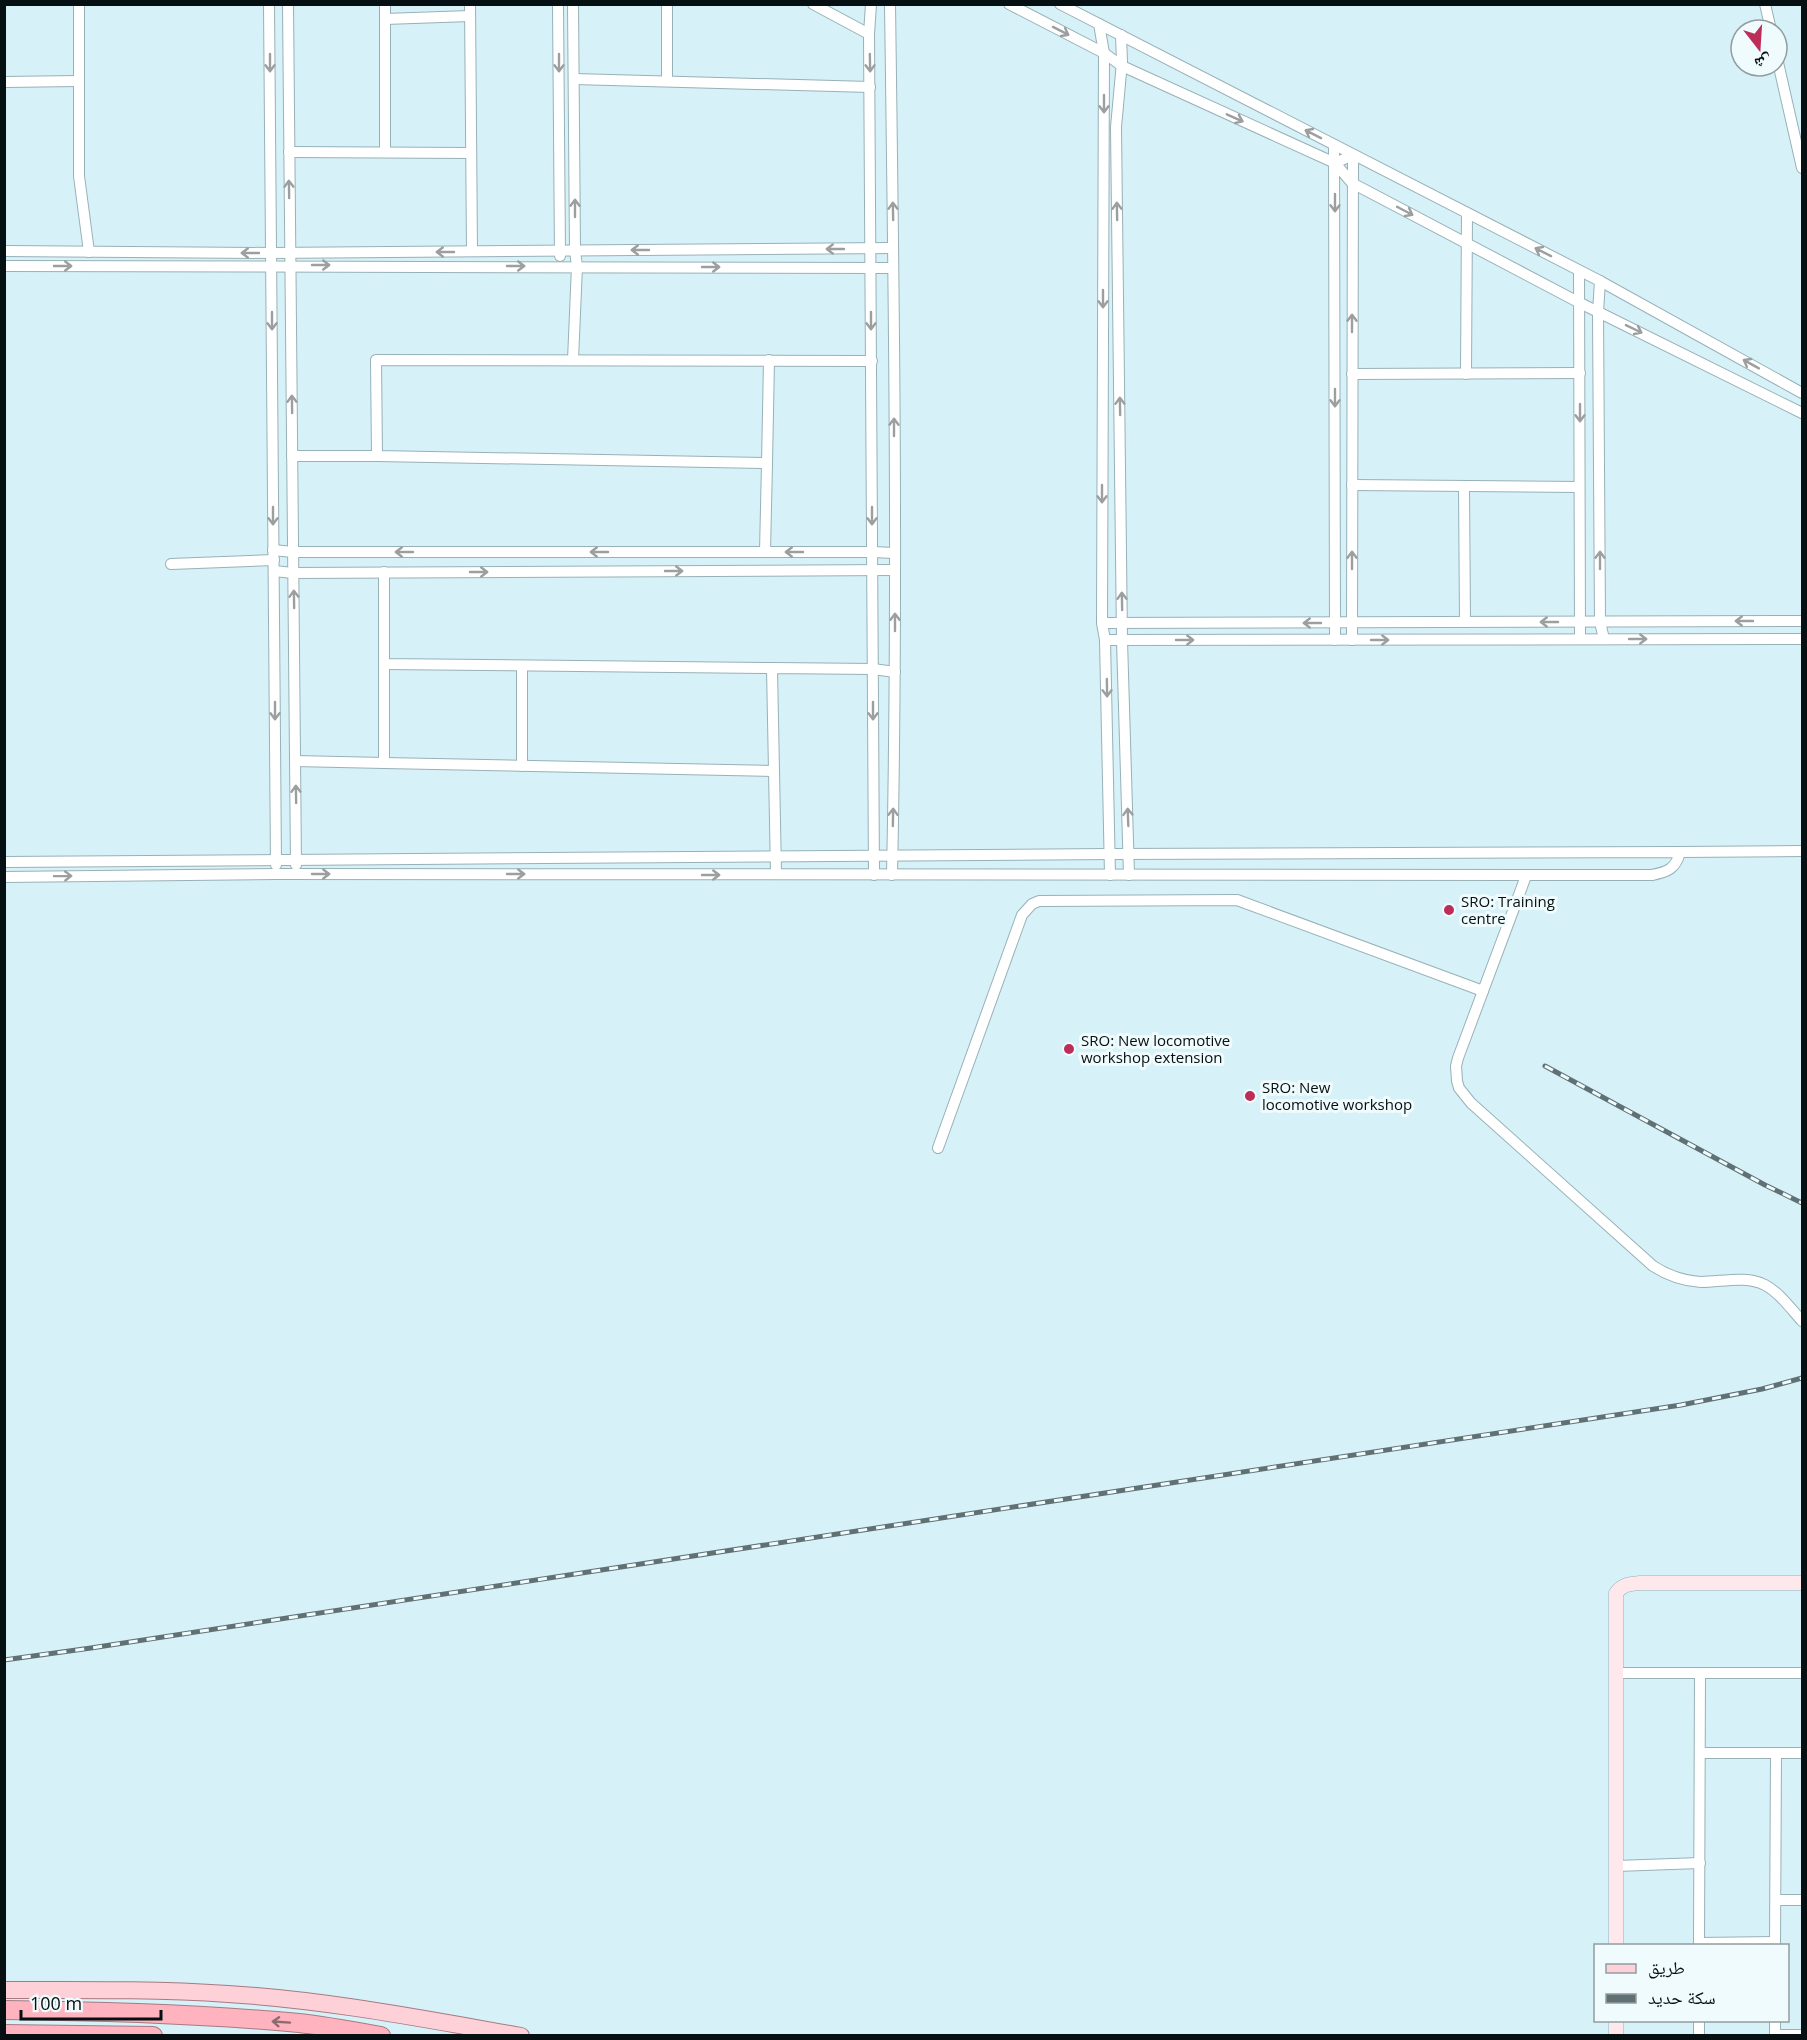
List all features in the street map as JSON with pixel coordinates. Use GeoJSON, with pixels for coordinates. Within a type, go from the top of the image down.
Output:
{"type":"FeatureCollection","features":[{"type":"Feature","properties":{"kind":"highway"},"geometry":{"type":"LineString","coordinates":[[4,2010],[130,2012],[201,2016],[301,2023],[381,2036]]}},
{"type":"Feature","properties":{"kind":"highway"},"geometry":{"type":"LineString","coordinates":[[4,2034],[153,2036]]}},
{"type":"Feature","properties":{"kind":"main road"},"geometry":{"type":"LineString","coordinates":[[4,1990],[227,1994],[332,2004],[521,2036]]}},
{"type":"Feature","properties":{"kind":"main road"},"geometry":{"type":"LineString","coordinates":[[4,1995],[99,1990]]}},
{"type":"Feature","properties":{"kind":"main road"},"geometry":{"type":"LineString","coordinates":[[390,2013],[484,2036]]}},
{"type":"Feature","properties":{"kind":"street"},"geometry":{"type":"LineString","coordinates":[[80,4],[79,176],[89,252]]}},
{"type":"Feature","properties":{"kind":"street"},"geometry":{"type":"LineString","coordinates":[[269,4],[276,874]]}},
{"type":"Feature","properties":{"kind":"street"},"geometry":{"type":"LineString","coordinates":[[288,4],[296,874]]}},
{"type":"Feature","properties":{"kind":"street"},"geometry":{"type":"LineString","coordinates":[[385,4],[385,152]]}},
{"type":"Feature","properties":{"kind":"street"},"geometry":{"type":"LineString","coordinates":[[558,4],[561,266]]}},
{"type":"Feature","properties":{"kind":"street"},"geometry":{"type":"LineString","coordinates":[[573,4],[577,266],[573,360]]}},
{"type":"Feature","properties":{"kind":"street"},"geometry":{"type":"LineString","coordinates":[[667,4],[667,81]]}},
{"type":"Feature","properties":{"kind":"street"},"geometry":{"type":"LineString","coordinates":[[813,4],[869,34]]}},
{"type":"Feature","properties":{"kind":"street"},"geometry":{"type":"LineString","coordinates":[[871,4],[869,34],[874,875]]}},
{"type":"Feature","properties":{"kind":"street"},"geometry":{"type":"LineString","coordinates":[[890,4],[894,268],[895,672],[891,875]]}},
{"type":"Feature","properties":{"kind":"street"},"geometry":{"type":"LineString","coordinates":[[1009,4],[1104,53],[1122,66],[1335,163],[1352,183],[1580,303],[1803,413]]}},
{"type":"Feature","properties":{"kind":"street"},"geometry":{"type":"LineString","coordinates":[[1060,4],[1600,281],[1803,393]]}},
{"type":"Feature","properties":{"kind":"street"},"geometry":{"type":"LineString","coordinates":[[385,19],[470,10],[471,252]]}},
{"type":"Feature","properties":{"kind":"street"},"geometry":{"type":"LineString","coordinates":[[1100,24],[1104,53],[1102,623],[1106,640],[1110,875]]}},
{"type":"Feature","properties":{"kind":"street"},"geometry":{"type":"LineString","coordinates":[[1121,35],[1122,66],[1116,127],[1122,640],[1129,875]]}},
{"type":"Feature","properties":{"kind":"street"},"geometry":{"type":"LineString","coordinates":[[1782,78],[1803,168]]}},
{"type":"Feature","properties":{"kind":"street"},"geometry":{"type":"LineString","coordinates":[[574,79],[870,87]]}},
{"type":"Feature","properties":{"kind":"street"},"geometry":{"type":"LineString","coordinates":[[4,82],[78,81]]}},
{"type":"Feature","properties":{"kind":"street"},"geometry":{"type":"LineString","coordinates":[[1334,145],[1335,640]]}},
{"type":"Feature","properties":{"kind":"street"},"geometry":{"type":"LineString","coordinates":[[289,152],[471,153]]}},
{"type":"Feature","properties":{"kind":"street"},"geometry":{"type":"LineString","coordinates":[[1335,163],[1353,154]]}},
{"type":"Feature","properties":{"kind":"street"},"geometry":{"type":"LineString","coordinates":[[1352,640],[1353,154]]}},
{"type":"Feature","properties":{"kind":"street"},"geometry":{"type":"LineString","coordinates":[[1466,374],[1467,213]]}},
{"type":"Feature","properties":{"kind":"street"},"geometry":{"type":"LineString","coordinates":[[4,251],[290,253],[893,248]]}},
{"type":"Feature","properties":{"kind":"street"},"geometry":{"type":"LineString","coordinates":[[4,266],[894,268]]}},
{"type":"Feature","properties":{"kind":"street"},"geometry":{"type":"LineString","coordinates":[[1579,271],[1580,639]]}},
{"type":"Feature","properties":{"kind":"street"},"geometry":{"type":"LineString","coordinates":[[1600,281],[1598,312],[1600,622],[1604,639]]}},
{"type":"Feature","properties":{"kind":"street"},"geometry":{"type":"LineString","coordinates":[[377,456],[376,360],[872,361]]}},
{"type":"Feature","properties":{"kind":"street"},"geometry":{"type":"LineString","coordinates":[[765,552],[769,360]]}},
{"type":"Feature","properties":{"kind":"street"},"geometry":{"type":"LineString","coordinates":[[1352,374],[1580,373]]}},
{"type":"Feature","properties":{"kind":"street"},"geometry":{"type":"LineString","coordinates":[[292,456],[767,463]]}},
{"type":"Feature","properties":{"kind":"street"},"geometry":{"type":"LineString","coordinates":[[1352,485],[1579,487]]}},
{"type":"Feature","properties":{"kind":"street"},"geometry":{"type":"LineString","coordinates":[[1464,486],[1465,622]]}},
{"type":"Feature","properties":{"kind":"street"},"geometry":{"type":"LineString","coordinates":[[1579,516],[1599,515]]}},
{"type":"Feature","properties":{"kind":"street"},"geometry":{"type":"LineString","coordinates":[[171,564],[274,560],[293,552],[873,552],[894,554]]}},
{"type":"Feature","properties":{"kind":"street"},"geometry":{"type":"LineString","coordinates":[[274,560],[293,573],[894,570]]}},
{"type":"Feature","properties":{"kind":"street"},"geometry":{"type":"LineString","coordinates":[[384,572],[384,763]]}},
{"type":"Feature","properties":{"kind":"street"},"geometry":{"type":"LineString","coordinates":[[1102,623],[1803,621]]}},
{"type":"Feature","properties":{"kind":"street"},"geometry":{"type":"LineString","coordinates":[[1106,640],[1803,639]]}},
{"type":"Feature","properties":{"kind":"street"},"geometry":{"type":"LineString","coordinates":[[384,664],[873,669],[895,672]]}},
{"type":"Feature","properties":{"kind":"street"},"geometry":{"type":"LineString","coordinates":[[522,666],[522,766]]}},
{"type":"Feature","properties":{"kind":"street"},"geometry":{"type":"LineString","coordinates":[[772,668],[776,874]]}},
{"type":"Feature","properties":{"kind":"street"},"geometry":{"type":"LineString","coordinates":[[295,761],[774,771]]}},
{"type":"Feature","properties":{"kind":"street"},"geometry":{"type":"LineString","coordinates":[[4,862],[1803,850]]}},
{"type":"Feature","properties":{"kind":"street"},"geometry":{"type":"LineString","coordinates":[[4,877],[276,874],[1652,875],[1669,871],[1678,861],[1680,852]]}},
{"type":"Feature","properties":{"kind":"street"},"geometry":{"type":"LineString","coordinates":[[1526,876],[1456,1066],[1460,1089],[1471,1103],[1653,1266],[1673,1277],[1685,1280],[1700,1282],[1741,1280],[1760,1283],[1773,1291],[1803,1321]]}},
{"type":"Feature","properties":{"kind":"street"},"geometry":{"type":"LineString","coordinates":[[938,1148],[1022,915],[1032,904],[1039,901],[1237,900],[1483,991]]}},
{"type":"Feature","properties":{"kind":"street"},"geometry":{"type":"LineString","coordinates":[[1616,1944],[1616,1593],[1621,1587],[1640,1583],[1803,1583]]}},
{"type":"Feature","properties":{"kind":"street"},"geometry":{"type":"LineString","coordinates":[[1616,1673],[1803,1673]]}},
{"type":"Feature","properties":{"kind":"street"},"geometry":{"type":"LineString","coordinates":[[1700,1673],[1699,1944],[1775,1944],[1776,1753]]}},
{"type":"Feature","properties":{"kind":"street"},"geometry":{"type":"LineString","coordinates":[[1700,1754],[1803,1753]]}},
{"type":"Feature","properties":{"kind":"street"},"geometry":{"type":"LineString","coordinates":[[1616,1866],[1700,1863]]}},
{"type":"Feature","properties":{"kind":"street"},"geometry":{"type":"LineString","coordinates":[[1776,1900],[1803,1900]]}},
{"type":"Feature","properties":{"kind":"street"},"geometry":{"type":"LineString","coordinates":[[1775,2035],[1803,2035]]}},
{"type":"Feature","properties":{"kind":"railway"},"geometry":{"type":"LineString","coordinates":[[1545,1066],[1802,1203]]}},
{"type":"Feature","properties":{"kind":"railway"},"geometry":{"type":"LineString","coordinates":[[4,1660],[1681,1405],[1762,1389],[1802,1378]]}},
{"type":"Feature","properties":{"kind":"place","name":"SRO: Training centre"},"geometry":{"type":"Point","coordinates":[1449,910]}},
{"type":"Feature","properties":{"kind":"place","name":"SRO: New locomotive workshop extension"},"geometry":{"type":"Point","coordinates":[1069,1049]}},
{"type":"Feature","properties":{"kind":"place","name":"SRO: New locomotive workshop"},"geometry":{"type":"Point","coordinates":[1250,1096]}}]}
